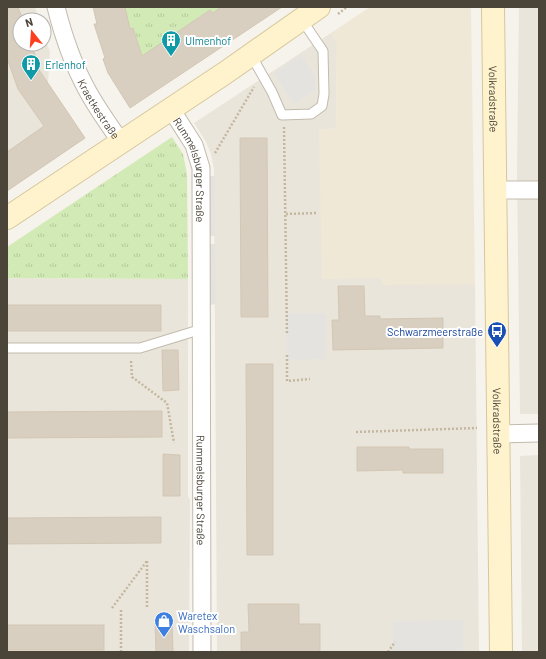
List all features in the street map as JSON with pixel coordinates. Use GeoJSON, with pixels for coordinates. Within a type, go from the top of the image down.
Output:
{"type":"FeatureCollection","features":[{"type":"Feature","properties":{"kind":"street","name":"Kraetkestraße"},"geometry":{"type":"LineString","coordinates":[[56,7],[63,36],[80,77],[86,89],[121,142]]}},
{"type":"Feature","properties":{"kind":"street","name":"Rummelsburger Straße"},"geometry":{"type":"LineString","coordinates":[[7,218],[251,55],[319,7]]}},
{"type":"Feature","properties":{"kind":"street","name":"Volkradstraße"},"geometry":{"type":"LineString","coordinates":[[493,7],[501,652]]}},
{"type":"Feature","properties":{"kind":"street","name":"Rummelsburger Straße"},"geometry":{"type":"LineString","coordinates":[[171,109],[194,145],[201,168],[202,652]]}},
{"type":"Feature","properties":{"kind":"street"},"geometry":{"type":"LineString","coordinates":[[495,190],[539,190]]}},
{"type":"Feature","properties":{"kind":"street"},"geometry":{"type":"LineString","coordinates":[[499,434],[539,433]]}},
{"type":"Feature","properties":{"kind":"lane"},"geometry":{"type":"LineString","coordinates":[[251,55],[272,92],[283,119],[311,114],[322,106],[324,94],[323,51],[302,20]]}},
{"type":"Feature","properties":{"kind":"lane"},"geometry":{"type":"LineString","coordinates":[[7,348],[140,348],[202,329]]}},
{"type":"Feature","properties":{"kind":"path"},"geometry":{"type":"LineString","coordinates":[[201,168],[209,162],[256,83]]}},
{"type":"Feature","properties":{"kind":"path"},"geometry":{"type":"LineString","coordinates":[[283,119],[286,214],[287,335]]}},
{"type":"Feature","properties":{"kind":"path"},"geometry":{"type":"LineString","coordinates":[[286,214],[318,213]]}},
{"type":"Feature","properties":{"kind":"path"},"geometry":{"type":"LineString","coordinates":[[131,348],[132,377],[167,403],[174,443]]}},
{"type":"Feature","properties":{"kind":"path"},"geometry":{"type":"LineString","coordinates":[[287,355],[287,381],[310,379]]}},
{"type":"Feature","properties":{"kind":"path"},"geometry":{"type":"LineString","coordinates":[[356,432],[477,428]]}},
{"type":"Feature","properties":{"kind":"path"},"geometry":{"type":"LineString","coordinates":[[112,608],[147,561],[147,607]]}},
{"type":"Feature","properties":{"kind":"path"},"geometry":{"type":"LineString","coordinates":[[121,608],[121,652]]}},
{"type":"Feature","properties":{"kind":"path"},"geometry":{"type":"LineString","coordinates":[[388,652],[395,642]]}},
{"type":"Feature","properties":{"kind":"shaded area"},"geometry":{"type":"Polygon","coordinates":[[[7,7],[35,7],[37,12],[12,12],[12,52],[50,52],[48,83],[85,138],[7,190],[7,7]]]}},
{"type":"Feature","properties":{"kind":"shaded area"},"geometry":{"type":"Polygon","coordinates":[[[370,7],[471,7],[475,284],[382,285],[381,278],[322,279],[319,130],[336,128],[337,42],[331,33],[370,7]]]}},
{"type":"Feature","properties":{"kind":"shaded area"},"geometry":{"type":"Polygon","coordinates":[[[519,7],[539,7],[539,414],[520,414],[517,172],[519,7]]]}},
{"type":"Feature","properties":{"kind":"shaded area"},"geometry":{"type":"Polygon","coordinates":[[[331,33],[337,42],[336,128],[320,130],[382,278],[382,284],[475,284],[479,652],[217,652],[214,170],[211,154],[206,142],[194,123],[331,33]]]}},
{"type":"Feature","properties":{"kind":"shaded area"},"geometry":{"type":"Polygon","coordinates":[[[301,55],[315,77],[315,90],[294,104],[274,73],[301,55]]]}},
{"type":"Feature","properties":{"kind":"shaded area"},"geometry":{"type":"Polygon","coordinates":[[[209,176],[215,176],[215,236],[210,236],[209,176]]]}},
{"type":"Feature","properties":{"kind":"shaded area"},"geometry":{"type":"Polygon","coordinates":[[[210,244],[215,244],[216,304],[210,305],[210,244]]]}},
{"type":"Feature","properties":{"kind":"shaded area"},"geometry":{"type":"Polygon","coordinates":[[[7,278],[188,279],[188,496],[190,500],[189,652],[7,652],[7,278]]]}},
{"type":"Feature","properties":{"kind":"shaded area"},"geometry":{"type":"Polygon","coordinates":[[[286,313],[326,313],[326,359],[287,360],[286,313]]]}},
{"type":"Feature","properties":{"kind":"shaded area"},"geometry":{"type":"Polygon","coordinates":[[[539,455],[539,652],[522,652],[520,456],[539,455]]]}},
{"type":"Feature","properties":{"kind":"shaded area"},"geometry":{"type":"Polygon","coordinates":[[[463,620],[463,652],[393,652],[393,621],[463,620]]]}},
{"type":"Feature","properties":{"kind":"green space"},"geometry":{"type":"Polygon","coordinates":[[[125,7],[221,7],[213,13],[210,10],[199,17],[140,66],[135,44],[138,42],[133,28],[129,30],[123,12],[126,11],[125,7]]]}},
{"type":"Feature","properties":{"kind":"green space"},"geometry":{"type":"Polygon","coordinates":[[[172,137],[183,154],[187,174],[188,279],[7,278],[7,247],[172,137]]]}},
{"type":"Feature","properties":{"kind":"building","name":"Erlenhof"},"geometry":{"type":"Polygon","coordinates":[[[7,7],[18,7],[20,12],[12,12],[12,52],[34,52],[37,60],[33,61],[85,138],[7,191],[7,152],[44,126],[18,89],[7,58],[7,7]]]}},
{"type":"Feature","properties":{"kind":"building","name":"Ulmenhof"},"geometry":{"type":"Polygon","coordinates":[[[93,7],[125,7],[130,29],[133,28],[142,56],[210,10],[213,13],[221,7],[282,7],[130,108],[108,73],[103,59],[105,58],[94,24],[97,24],[93,7]]]}},
{"type":"Feature","properties":{"kind":"building"},"geometry":{"type":"Polygon","coordinates":[[[240,138],[267,138],[268,317],[241,317],[240,138]]]}},
{"type":"Feature","properties":{"kind":"building"},"geometry":{"type":"Polygon","coordinates":[[[338,286],[364,286],[365,316],[380,316],[380,319],[443,318],[443,348],[333,350],[332,320],[339,320],[338,286]]]}},
{"type":"Feature","properties":{"kind":"building"},"geometry":{"type":"Polygon","coordinates":[[[7,305],[161,305],[161,331],[7,331],[7,305]]]}},
{"type":"Feature","properties":{"kind":"building"},"geometry":{"type":"Polygon","coordinates":[[[162,350],[178,350],[179,390],[163,391],[162,350]]]}},
{"type":"Feature","properties":{"kind":"building"},"geometry":{"type":"Polygon","coordinates":[[[246,364],[273,364],[273,555],[247,555],[246,364]]]}},
{"type":"Feature","properties":{"kind":"building"},"geometry":{"type":"Polygon","coordinates":[[[162,411],[162,437],[7,438],[7,412],[162,411]]]}},
{"type":"Feature","properties":{"kind":"building"},"geometry":{"type":"Polygon","coordinates":[[[357,447],[409,447],[409,449],[443,449],[443,473],[403,473],[403,470],[357,471],[357,447]]]}},
{"type":"Feature","properties":{"kind":"building"},"geometry":{"type":"Polygon","coordinates":[[[163,454],[180,455],[180,496],[163,496],[163,454]]]}},
{"type":"Feature","properties":{"kind":"building"},"geometry":{"type":"Polygon","coordinates":[[[161,517],[161,543],[7,544],[7,518],[161,517]]]}},
{"type":"Feature","properties":{"kind":"building"},"geometry":{"type":"Polygon","coordinates":[[[248,604],[299,604],[299,624],[320,624],[320,652],[241,652],[241,632],[249,632],[248,604]]]}},
{"type":"Feature","properties":{"kind":"building","name":"Waretex Waschsalon"},"geometry":{"type":"Polygon","coordinates":[[[155,623],[172,623],[173,652],[156,652],[155,623]]]}},
{"type":"Feature","properties":{"kind":"building"},"geometry":{"type":"Polygon","coordinates":[[[7,625],[104,625],[104,650],[7,650],[7,625]]]}},
{"type":"Feature","properties":{"kind":"place","name":"Ulmenhof"},"geometry":{"type":"Point","coordinates":[171,57]}},
{"type":"Feature","properties":{"kind":"place","name":"Erlenhof"},"geometry":{"type":"Point","coordinates":[31,81]}},
{"type":"Feature","properties":{"kind":"place","name":"Schwarzmeerstraße"},"geometry":{"type":"Point","coordinates":[497,348]}},
{"type":"Feature","properties":{"kind":"place","name":"Waretex Waschsalon"},"geometry":{"type":"Point","coordinates":[164,638]}}]}
